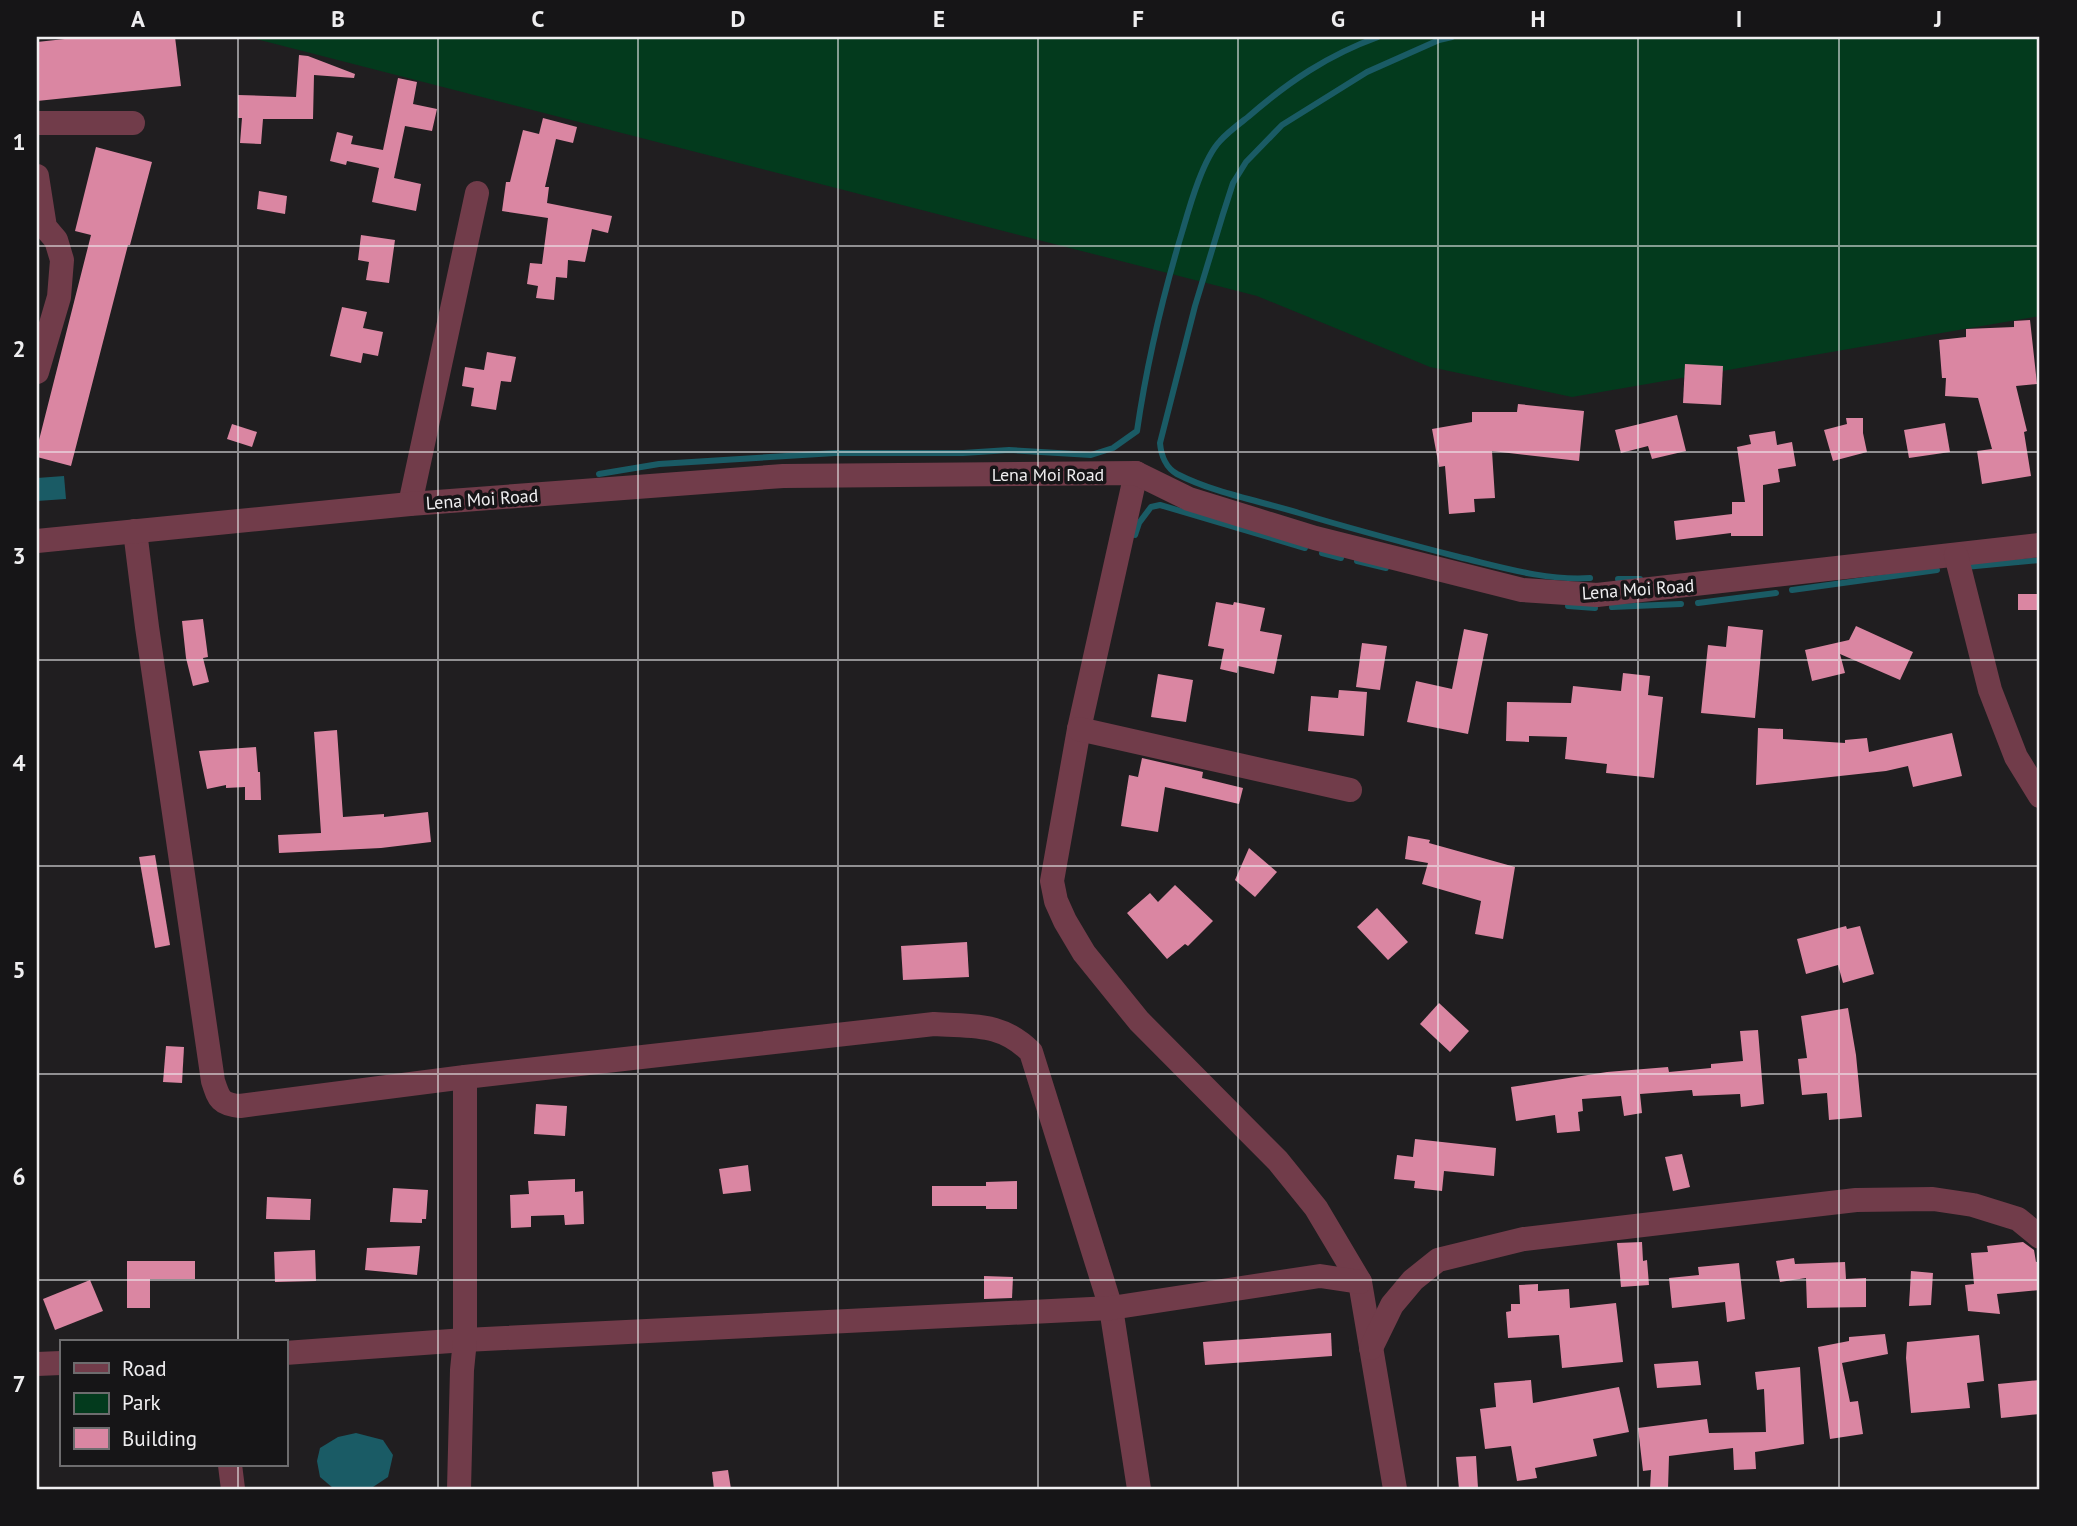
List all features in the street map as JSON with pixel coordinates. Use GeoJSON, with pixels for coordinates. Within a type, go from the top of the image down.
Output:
{"type":"FeatureCollection","features":[{"type":"Feature","properties":{"kind":"street"},"geometry":{"type":"LineString","coordinates":[[37,122],[133,123]]}},
{"type":"Feature","properties":{"kind":"street"},"geometry":{"type":"LineString","coordinates":[[37,176],[41,227],[56,240],[62,260],[59,296],[38,366]]}},
{"type":"Feature","properties":{"kind":"street"},"geometry":{"type":"LineString","coordinates":[[410,504],[477,193]]}},
{"type":"Feature","properties":{"kind":"street"},"geometry":{"type":"LineString","coordinates":[[1136,473],[1079,729],[1052,881],[1056,901],[1084,953],[1139,1021],[1278,1161],[1316,1208],[1360,1282],[1395,1489]]}},
{"type":"Feature","properties":{"kind":"street","name":"Lena Moi Road"},"geometry":{"type":"LineString","coordinates":[[37,541],[410,504],[783,476],[1136,473],[1189,499],[1315,538],[1522,590],[1598,595],[2040,545]]}},
{"type":"Feature","properties":{"kind":"street"},"geometry":{"type":"LineString","coordinates":[[135,531],[213,1081],[219,1098],[228,1105],[240,1106],[465,1077],[934,1024],[994,1028],[1009,1034],[1031,1052],[1111,1308],[1139,1489]]}},
{"type":"Feature","properties":{"kind":"street"},"geometry":{"type":"LineString","coordinates":[[1956,555],[1990,690],[2016,757],[2040,796]]}},
{"type":"Feature","properties":{"kind":"street"},"geometry":{"type":"LineString","coordinates":[[1079,729],[1350,790]]}},
{"type":"Feature","properties":{"kind":"street"},"geometry":{"type":"LineString","coordinates":[[459,1489],[465,1340],[465,1077]]}},
{"type":"Feature","properties":{"kind":"street"},"geometry":{"type":"LineString","coordinates":[[1371,1348],[1391,1305],[1413,1280],[1438,1260],[1524,1239],[1856,1200],[1933,1199],[1973,1205],[2018,1219],[2040,1237]]}},
{"type":"Feature","properties":{"kind":"street"},"geometry":{"type":"LineString","coordinates":[[287,1353],[465,1340],[1111,1308],[1320,1276],[1360,1282]]}},
{"type":"Feature","properties":{"kind":"street"},"geometry":{"type":"LineString","coordinates":[[37,1364],[60,1363]]}},
{"type":"Feature","properties":{"kind":"street"},"geometry":{"type":"LineString","coordinates":[[230,1466],[233,1489]]}},
{"type":"Feature","properties":{"kind":"green space"},"geometry":{"type":"Polygon","coordinates":[[[248,37],[2040,37],[2040,316],[1572,397],[1430,367],[1257,296],[248,37]]]}},
{"type":"Feature","properties":{"kind":"water"},"geometry":{"type":"Polygon","coordinates":[[[64,476],[66,499],[37,501],[37,478],[64,476]]]}},
{"type":"Feature","properties":{"kind":"water"},"geometry":{"type":"Polygon","coordinates":[[[356,1433],[383,1440],[393,1455],[388,1477],[370,1489],[333,1488],[320,1477],[317,1461],[320,1448],[338,1437],[356,1433]]]}},
{"type":"Feature","properties":{"kind":"building"},"geometry":{"type":"Polygon","coordinates":[[[83,37],[175,37],[181,86],[37,101],[37,42],[83,37]]]}},
{"type":"Feature","properties":{"kind":"building"},"geometry":{"type":"Polygon","coordinates":[[[299,55],[355,74],[354,78],[314,75],[313,119],[263,119],[261,144],[240,143],[242,118],[238,118],[238,95],[296,97],[299,55]]]}},
{"type":"Feature","properties":{"kind":"building"},"geometry":{"type":"Polygon","coordinates":[[[398,78],[417,82],[413,104],[437,109],[432,131],[405,126],[394,178],[421,184],[416,211],[372,202],[379,168],[347,161],[346,165],[330,161],[337,132],[353,136],[351,144],[383,150],[398,78]]]}},
{"type":"Feature","properties":{"kind":"building"},"geometry":{"type":"Polygon","coordinates":[[[543,118],[577,127],[573,143],[556,139],[545,187],[549,187],[547,203],[612,216],[608,233],[592,229],[585,262],[568,260],[567,278],[556,277],[554,300],[536,298],[538,286],[527,284],[530,263],[542,264],[548,218],[502,211],[506,182],[510,182],[523,130],[539,134],[543,118]]]}},
{"type":"Feature","properties":{"kind":"building"},"geometry":{"type":"Polygon","coordinates":[[[96,147],[152,162],[71,466],[37,457],[37,448],[91,235],[75,231],[96,147]]]}},
{"type":"Feature","properties":{"kind":"building"},"geometry":{"type":"Polygon","coordinates":[[[259,191],[287,196],[285,214],[257,209],[259,191]]]}},
{"type":"Feature","properties":{"kind":"building"},"geometry":{"type":"Polygon","coordinates":[[[361,235],[395,240],[389,283],[366,280],[369,262],[358,260],[361,235]]]}},
{"type":"Feature","properties":{"kind":"building"},"geometry":{"type":"Polygon","coordinates":[[[342,307],[367,312],[363,328],[383,332],[378,356],[363,353],[361,363],[330,356],[342,307]]]}},
{"type":"Feature","properties":{"kind":"building"},"geometry":{"type":"Polygon","coordinates":[[[2030,320],[2037,384],[2016,386],[2027,431],[2024,432],[2031,476],[1982,484],[1977,451],[1992,449],[1978,398],[1945,396],[1946,378],[1942,378],[1939,340],[1966,337],[1966,329],[2014,327],[2014,321],[2030,320]]]}},
{"type":"Feature","properties":{"kind":"building"},"geometry":{"type":"Polygon","coordinates":[[[487,352],[516,357],[511,382],[501,381],[496,410],[471,406],[474,388],[462,386],[465,367],[484,370],[487,352]]]}},
{"type":"Feature","properties":{"kind":"building"},"geometry":{"type":"Polygon","coordinates":[[[1685,364],[1723,366],[1721,405],[1683,403],[1685,364]]]}},
{"type":"Feature","properties":{"kind":"building"},"geometry":{"type":"Polygon","coordinates":[[[1518,404],[1584,411],[1579,461],[1492,451],[1495,498],[1474,499],[1475,512],[1449,514],[1445,466],[1439,467],[1432,429],[1472,422],[1472,412],[1517,412],[1518,404]]]}},
{"type":"Feature","properties":{"kind":"building"},"geometry":{"type":"Polygon","coordinates":[[[1677,415],[1686,451],[1652,459],[1648,446],[1621,453],[1615,430],[1677,415]]]}},
{"type":"Feature","properties":{"kind":"building"},"geometry":{"type":"Polygon","coordinates":[[[1846,418],[1863,418],[1867,452],[1833,461],[1824,430],[1847,424],[1846,418]]]}},
{"type":"Feature","properties":{"kind":"building"},"geometry":{"type":"Polygon","coordinates":[[[1945,423],[1950,452],[1909,458],[1904,430],[1945,423]]]}},
{"type":"Feature","properties":{"kind":"building"},"geometry":{"type":"Polygon","coordinates":[[[232,424],[257,432],[252,447],[227,439],[232,424]]]}},
{"type":"Feature","properties":{"kind":"building"},"geometry":{"type":"Polygon","coordinates":[[[1775,431],[1777,445],[1792,442],[1796,466],[1778,469],[1780,482],[1763,485],[1763,536],[1731,536],[1731,533],[1676,540],[1674,521],[1732,514],[1732,502],[1745,502],[1737,447],[1751,444],[1749,435],[1775,431]]]}},
{"type":"Feature","properties":{"kind":"building"},"geometry":{"type":"Polygon","coordinates":[[[2018,594],[2037,594],[2037,610],[2018,610],[2018,594]]]}},
{"type":"Feature","properties":{"kind":"building"},"geometry":{"type":"Polygon","coordinates":[[[1216,602],[1233,605],[1234,602],[1265,608],[1260,631],[1282,635],[1274,674],[1238,666],[1237,673],[1220,669],[1224,649],[1208,646],[1216,602]]]}},
{"type":"Feature","properties":{"kind":"building"},"geometry":{"type":"Polygon","coordinates":[[[203,619],[208,657],[203,658],[209,682],[193,686],[186,658],[182,621],[203,619]]]}},
{"type":"Feature","properties":{"kind":"building"},"geometry":{"type":"Polygon","coordinates":[[[1728,626],[1763,630],[1755,718],[1701,713],[1708,645],[1726,647],[1728,626]]]}},
{"type":"Feature","properties":{"kind":"building"},"geometry":{"type":"Polygon","coordinates":[[[1856,626],[1913,652],[1900,680],[1840,654],[1845,673],[1812,681],[1805,650],[1849,640],[1856,626]]]}},
{"type":"Feature","properties":{"kind":"building"},"geometry":{"type":"Polygon","coordinates":[[[1464,629],[1488,634],[1468,734],[1407,722],[1416,681],[1452,689],[1464,629]]]}},
{"type":"Feature","properties":{"kind":"building"},"geometry":{"type":"Polygon","coordinates":[[[1362,643],[1387,646],[1380,690],[1356,687],[1362,643]]]}},
{"type":"Feature","properties":{"kind":"building"},"geometry":{"type":"Polygon","coordinates":[[[1623,673],[1650,676],[1648,695],[1663,697],[1654,778],[1606,773],[1607,764],[1565,759],[1567,737],[1529,736],[1529,742],[1506,741],[1507,702],[1571,703],[1573,686],[1621,691],[1623,673]]]}},
{"type":"Feature","properties":{"kind":"building"},"geometry":{"type":"Polygon","coordinates":[[[1158,674],[1193,680],[1186,722],[1151,717],[1158,674]]]}},
{"type":"Feature","properties":{"kind":"building"},"geometry":{"type":"Polygon","coordinates":[[[1339,690],[1367,692],[1364,736],[1308,731],[1311,696],[1338,698],[1339,690]]]}},
{"type":"Feature","properties":{"kind":"building"},"geometry":{"type":"Polygon","coordinates":[[[1758,728],[1783,729],[1783,739],[1845,743],[1845,740],[1867,738],[1869,752],[1952,733],[1962,776],[1913,787],[1908,766],[1886,771],[1756,785],[1758,728]]]}},
{"type":"Feature","properties":{"kind":"building"},"geometry":{"type":"Polygon","coordinates":[[[337,730],[343,817],[384,814],[384,817],[428,812],[431,842],[381,848],[279,853],[278,835],[321,833],[314,732],[337,730]]]}},
{"type":"Feature","properties":{"kind":"building"},"geometry":{"type":"Polygon","coordinates":[[[256,747],[261,800],[245,800],[245,787],[226,788],[226,785],[207,789],[199,751],[256,747]]]}},
{"type":"Feature","properties":{"kind":"building"},"geometry":{"type":"Polygon","coordinates":[[[1142,758],[1203,772],[1202,778],[1243,788],[1239,804],[1165,787],[1158,832],[1121,826],[1129,775],[1138,777],[1142,758]]]}},
{"type":"Feature","properties":{"kind":"building"},"geometry":{"type":"Polygon","coordinates":[[[1408,836],[1430,840],[1429,843],[1515,867],[1503,939],[1475,934],[1481,901],[1422,884],[1428,863],[1405,859],[1408,836]]]}},
{"type":"Feature","properties":{"kind":"building"},"geometry":{"type":"Polygon","coordinates":[[[1249,848],[1277,872],[1255,897],[1235,880],[1249,848]]]}},
{"type":"Feature","properties":{"kind":"building"},"geometry":{"type":"Polygon","coordinates":[[[155,855],[170,945],[155,948],[139,857],[155,855]]]}},
{"type":"Feature","properties":{"kind":"building"},"geometry":{"type":"Polygon","coordinates":[[[1175,885],[1213,921],[1188,946],[1185,944],[1167,959],[1127,913],[1150,893],[1158,902],[1175,885]]]}},
{"type":"Feature","properties":{"kind":"building"},"geometry":{"type":"Polygon","coordinates":[[[1377,908],[1408,942],[1388,960],[1357,927],[1377,908]]]}},
{"type":"Feature","properties":{"kind":"building"},"geometry":{"type":"Polygon","coordinates":[[[1846,926],[1847,929],[1860,926],[1874,974],[1843,983],[1838,965],[1806,974],[1797,939],[1846,926]]]}},
{"type":"Feature","properties":{"kind":"building"},"geometry":{"type":"Polygon","coordinates":[[[967,942],[969,977],[903,980],[901,946],[967,942]]]}},
{"type":"Feature","properties":{"kind":"building"},"geometry":{"type":"Polygon","coordinates":[[[1439,1003],[1469,1031],[1450,1052],[1420,1024],[1439,1003]]]}},
{"type":"Feature","properties":{"kind":"building"},"geometry":{"type":"Polygon","coordinates":[[[1848,1008],[1862,1117],[1829,1120],[1827,1093],[1802,1095],[1798,1059],[1807,1058],[1801,1016],[1848,1008]]]}},
{"type":"Feature","properties":{"kind":"building"},"geometry":{"type":"Polygon","coordinates":[[[1758,1030],[1764,1104],[1741,1107],[1740,1094],[1693,1096],[1692,1090],[1640,1094],[1642,1113],[1624,1116],[1621,1096],[1582,1099],[1583,1111],[1578,1112],[1580,1131],[1557,1133],[1555,1115],[1516,1121],[1511,1087],[1607,1072],[1668,1067],[1669,1072],[1711,1068],[1711,1064],[1743,1061],[1740,1031],[1758,1030]]]}},
{"type":"Feature","properties":{"kind":"building"},"geometry":{"type":"Polygon","coordinates":[[[166,1046],[184,1047],[182,1083],[163,1082],[166,1046]]]}},
{"type":"Feature","properties":{"kind":"building"},"geometry":{"type":"Polygon","coordinates":[[[536,1104],[567,1106],[565,1136],[534,1134],[536,1104]]]}},
{"type":"Feature","properties":{"kind":"building"},"geometry":{"type":"Polygon","coordinates":[[[1415,1139],[1496,1148],[1494,1176],[1444,1171],[1442,1191],[1414,1188],[1415,1181],[1394,1179],[1397,1155],[1413,1157],[1415,1139]]]}},
{"type":"Feature","properties":{"kind":"building"},"geometry":{"type":"Polygon","coordinates":[[[1682,1154],[1690,1187],[1673,1191],[1665,1157],[1682,1154]]]}},
{"type":"Feature","properties":{"kind":"building"},"geometry":{"type":"Polygon","coordinates":[[[748,1165],[751,1191],[723,1194],[719,1169],[748,1165]]]}},
{"type":"Feature","properties":{"kind":"building"},"geometry":{"type":"Polygon","coordinates":[[[575,1179],[575,1192],[583,1191],[584,1224],[565,1225],[564,1215],[531,1216],[531,1227],[511,1228],[510,1195],[529,1194],[528,1181],[575,1179]]]}},
{"type":"Feature","properties":{"kind":"building"},"geometry":{"type":"Polygon","coordinates":[[[1017,1181],[1017,1209],[932,1206],[932,1186],[986,1186],[986,1182],[1017,1181]]]}},
{"type":"Feature","properties":{"kind":"building"},"geometry":{"type":"Polygon","coordinates":[[[393,1188],[428,1190],[426,1219],[422,1219],[422,1223],[390,1222],[393,1188]]]}},
{"type":"Feature","properties":{"kind":"building"},"geometry":{"type":"Polygon","coordinates":[[[267,1197],[311,1199],[310,1220],[266,1219],[267,1197]]]}},
{"type":"Feature","properties":{"kind":"building"},"geometry":{"type":"Polygon","coordinates":[[[1642,1242],[1649,1285],[1621,1287],[1617,1243],[1642,1242]]]}},
{"type":"Feature","properties":{"kind":"building"},"geometry":{"type":"Polygon","coordinates":[[[2023,1242],[2034,1250],[2036,1262],[2040,1261],[2040,1290],[1997,1294],[2000,1314],[1968,1311],[1965,1285],[1974,1284],[1971,1253],[1988,1252],[1987,1246],[2023,1242]]]}},
{"type":"Feature","properties":{"kind":"building"},"geometry":{"type":"Polygon","coordinates":[[[420,1246],[417,1275],[365,1270],[367,1248],[420,1246]]]}},
{"type":"Feature","properties":{"kind":"building"},"geometry":{"type":"Polygon","coordinates":[[[315,1250],[316,1281],[275,1282],[274,1252],[315,1250]]]}},
{"type":"Feature","properties":{"kind":"building"},"geometry":{"type":"Polygon","coordinates":[[[1794,1258],[1795,1264],[1845,1262],[1846,1279],[1866,1278],[1866,1307],[1807,1308],[1806,1278],[1780,1282],[1776,1261],[1794,1258]]]}},
{"type":"Feature","properties":{"kind":"building"},"geometry":{"type":"Polygon","coordinates":[[[127,1261],[195,1261],[195,1279],[150,1279],[150,1308],[127,1308],[127,1261]]]}},
{"type":"Feature","properties":{"kind":"building"},"geometry":{"type":"Polygon","coordinates":[[[1739,1263],[1745,1319],[1727,1322],[1725,1302],[1672,1308],[1669,1278],[1699,1275],[1698,1267],[1739,1263]]]}},
{"type":"Feature","properties":{"kind":"building"},"geometry":{"type":"Polygon","coordinates":[[[1911,1271],[1933,1273],[1931,1305],[1909,1306],[1911,1271]]]}},
{"type":"Feature","properties":{"kind":"building"},"geometry":{"type":"Polygon","coordinates":[[[984,1276],[1013,1277],[1012,1298],[984,1299],[984,1276]]]}},
{"type":"Feature","properties":{"kind":"building"},"geometry":{"type":"Polygon","coordinates":[[[90,1280],[103,1311],[55,1330],[43,1299],[90,1280]]]}},
{"type":"Feature","properties":{"kind":"building"},"geometry":{"type":"Polygon","coordinates":[[[1538,1284],[1538,1291],[1569,1289],[1570,1308],[1616,1303],[1623,1362],[1562,1368],[1559,1335],[1508,1338],[1506,1312],[1511,1311],[1511,1304],[1520,1304],[1519,1285],[1538,1284]]]}},
{"type":"Feature","properties":{"kind":"building"},"geometry":{"type":"Polygon","coordinates":[[[1331,1333],[1332,1356],[1205,1365],[1203,1342],[1331,1333]]]}},
{"type":"Feature","properties":{"kind":"building"},"geometry":{"type":"Polygon","coordinates":[[[1885,1334],[1888,1354],[1842,1363],[1850,1402],[1858,1401],[1863,1434],[1830,1439],[1818,1347],[1849,1341],[1849,1337],[1885,1334]]]}},
{"type":"Feature","properties":{"kind":"building"},"geometry":{"type":"Polygon","coordinates":[[[1979,1335],[1984,1381],[1967,1383],[1970,1408],[1911,1413],[1907,1342],[1979,1335]]]}},
{"type":"Feature","properties":{"kind":"building"},"geometry":{"type":"Polygon","coordinates":[[[1698,1361],[1701,1385],[1657,1388],[1654,1364],[1698,1361]]]}},
{"type":"Feature","properties":{"kind":"building"},"geometry":{"type":"Polygon","coordinates":[[[1800,1367],[1804,1444],[1755,1452],[1756,1469],[1734,1470],[1733,1448],[1669,1456],[1668,1489],[1650,1489],[1651,1470],[1643,1471],[1638,1428],[1707,1419],[1709,1433],[1766,1432],[1764,1389],[1757,1390],[1755,1372],[1800,1367]]]}},
{"type":"Feature","properties":{"kind":"building"},"geometry":{"type":"Polygon","coordinates":[[[1531,1380],[1533,1403],[1619,1387],[1629,1432],[1593,1439],[1597,1456],[1535,1468],[1537,1478],[1517,1481],[1511,1446],[1485,1449],[1480,1409],[1496,1407],[1494,1383],[1531,1380]]]}},
{"type":"Feature","properties":{"kind":"building"},"geometry":{"type":"Polygon","coordinates":[[[2040,1380],[2040,1414],[2001,1418],[1998,1384],[2040,1380]]]}},
{"type":"Feature","properties":{"kind":"building"},"geometry":{"type":"Polygon","coordinates":[[[1476,1456],[1478,1488],[1459,1489],[1456,1457],[1476,1456]]]}},
{"type":"Feature","properties":{"kind":"building"},"geometry":{"type":"Polygon","coordinates":[[[728,1470],[731,1489],[714,1489],[712,1472],[728,1470]]]}},
{"type":"Feature","properties":{"kind":"waterway"},"geometry":{"type":"LineString","coordinates":[[599,474],[659,464],[835,453],[963,453],[1009,450],[1091,455],[1113,448],[1137,431],[1151,354],[1169,279],[1193,195],[1214,149],[1230,131],[1294,81],[1342,52],[1378,37]]}},
{"type":"Feature","properties":{"kind":"waterway"},"geometry":{"type":"LineString","coordinates":[[1452,37],[1439,40],[1367,72],[1282,125],[1246,162],[1233,183],[1195,306],[1160,443],[1162,452],[1167,465],[1177,474],[1222,492],[1507,569],[1557,577],[1590,578]]}},
{"type":"Feature","properties":{"kind":"waterway"},"geometry":{"type":"LineString","coordinates":[[1135,535],[1139,523],[1151,507],[1160,505],[1305,548]]}},
{"type":"Feature","properties":{"kind":"waterway"},"geometry":{"type":"LineString","coordinates":[[1322,553],[1341,558]]}},
{"type":"Feature","properties":{"kind":"waterway"},"geometry":{"type":"LineString","coordinates":[[1965,567],[2040,560]]}},
{"type":"Feature","properties":{"kind":"waterway"},"geometry":{"type":"LineString","coordinates":[[1357,561],[1386,568]]}},
{"type":"Feature","properties":{"kind":"waterway"},"geometry":{"type":"LineString","coordinates":[[1792,590],[1937,570]]}},
{"type":"Feature","properties":{"kind":"waterway"},"geometry":{"type":"LineString","coordinates":[[1618,579],[1640,579]]}},
{"type":"Feature","properties":{"kind":"waterway"},"geometry":{"type":"LineString","coordinates":[[1698,603],[1776,593]]}},
{"type":"Feature","properties":{"kind":"waterway"},"geometry":{"type":"LineString","coordinates":[[1612,607],[1681,604]]}},
{"type":"Feature","properties":{"kind":"waterway"},"geometry":{"type":"LineString","coordinates":[[1568,606],[1595,608]]}}]}
